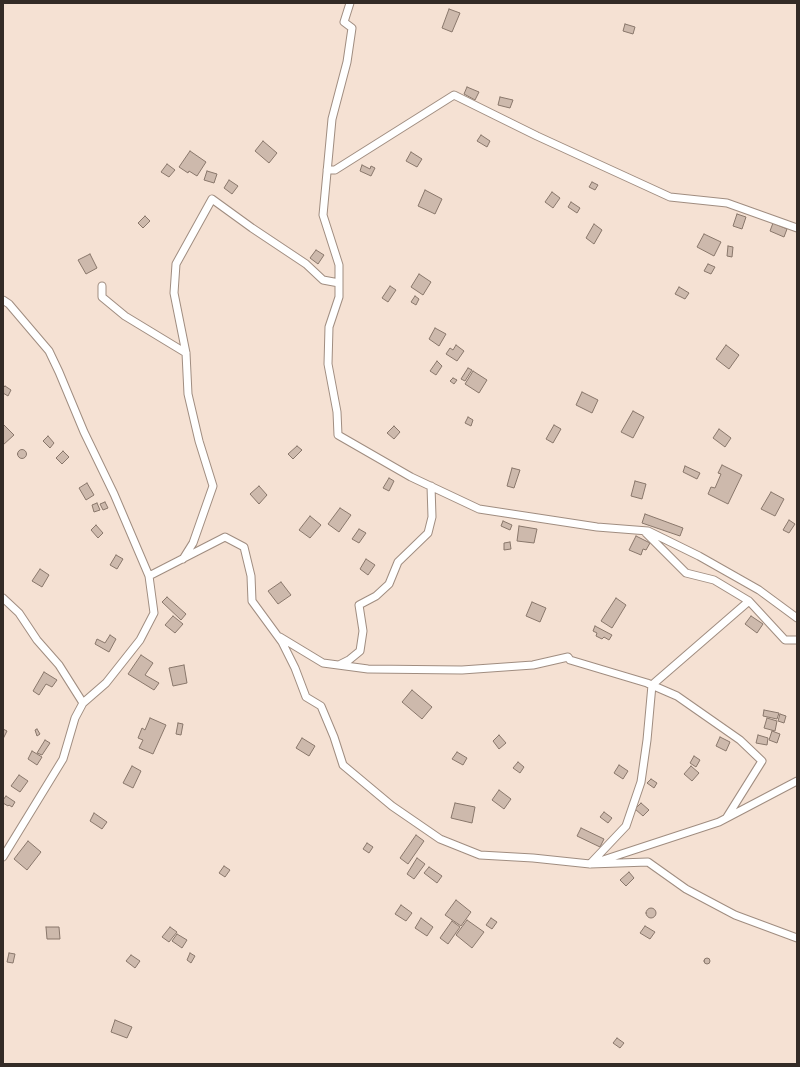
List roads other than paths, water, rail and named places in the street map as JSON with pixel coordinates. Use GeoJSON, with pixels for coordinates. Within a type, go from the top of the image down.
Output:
{"type":"FeatureCollection","features":[{"type":"Feature","properties":{"kind":"street"},"geometry":{"type":"LineString","coordinates":[[350,3],[344,22],[352,28],[347,62],[332,120],[323,215],[339,265],[340,297],[329,327],[328,364],[337,412],[338,435],[411,477],[479,509],[597,526],[648,531],[706,560],[759,590],[797,618]]}},
{"type":"Feature","properties":{"kind":"street"},"geometry":{"type":"LineString","coordinates":[[327,170],[335,170],[454,95],[537,136],[670,197],[727,203],[797,228]]}},
{"type":"Feature","properties":{"kind":"street"},"geometry":{"type":"LineString","coordinates":[[183,559],[193,543],[213,486],[199,441],[188,394],[186,353],[174,294],[176,264],[212,199],[306,264],[322,280],[339,283]]}},
{"type":"Feature","properties":{"kind":"street"},"geometry":{"type":"LineString","coordinates":[[102,286],[102,297],[125,316],[186,353]]}},
{"type":"Feature","properties":{"kind":"street"},"geometry":{"type":"LineString","coordinates":[[3,300],[9,304],[49,351],[84,432],[118,501],[149,576],[154,613],[140,640],[106,683],[83,703],[75,718],[63,759],[3,857]]}},
{"type":"Feature","properties":{"kind":"street"},"geometry":{"type":"LineString","coordinates":[[339,665],[349,660],[360,650],[363,631],[359,606],[376,596],[389,584],[398,562],[428,533],[432,517],[431,486]]}},
{"type":"Feature","properties":{"kind":"street"},"geometry":{"type":"LineString","coordinates":[[644,531],[686,573],[714,580],[748,601],[785,640],[797,640]]}},
{"type":"Feature","properties":{"kind":"street"},"geometry":{"type":"LineString","coordinates":[[149,576],[225,538],[244,547],[251,576],[252,601],[278,636],[295,668],[306,697],[321,706],[334,737],[343,765],[392,806],[440,839],[480,855],[533,858],[590,864],[648,862],[686,889],[735,915],[797,938]]}},
{"type":"Feature","properties":{"kind":"street"},"geometry":{"type":"LineString","coordinates":[[3,598],[19,613],[37,640],[59,665],[83,703]]}},
{"type":"Feature","properties":{"kind":"street"},"geometry":{"type":"LineString","coordinates":[[590,864],[626,826],[641,782],[647,740],[652,685],[748,601]]}},
{"type":"Feature","properties":{"kind":"street"},"geometry":{"type":"LineString","coordinates":[[278,636],[323,663],[368,669],[462,670],[533,665],[568,656],[570,660],[652,685],[677,696],[740,740],[762,761],[727,817]]}},
{"type":"Feature","properties":{"kind":"street"},"geometry":{"type":"LineString","coordinates":[[590,864],[719,822],[797,781]]}}]}
